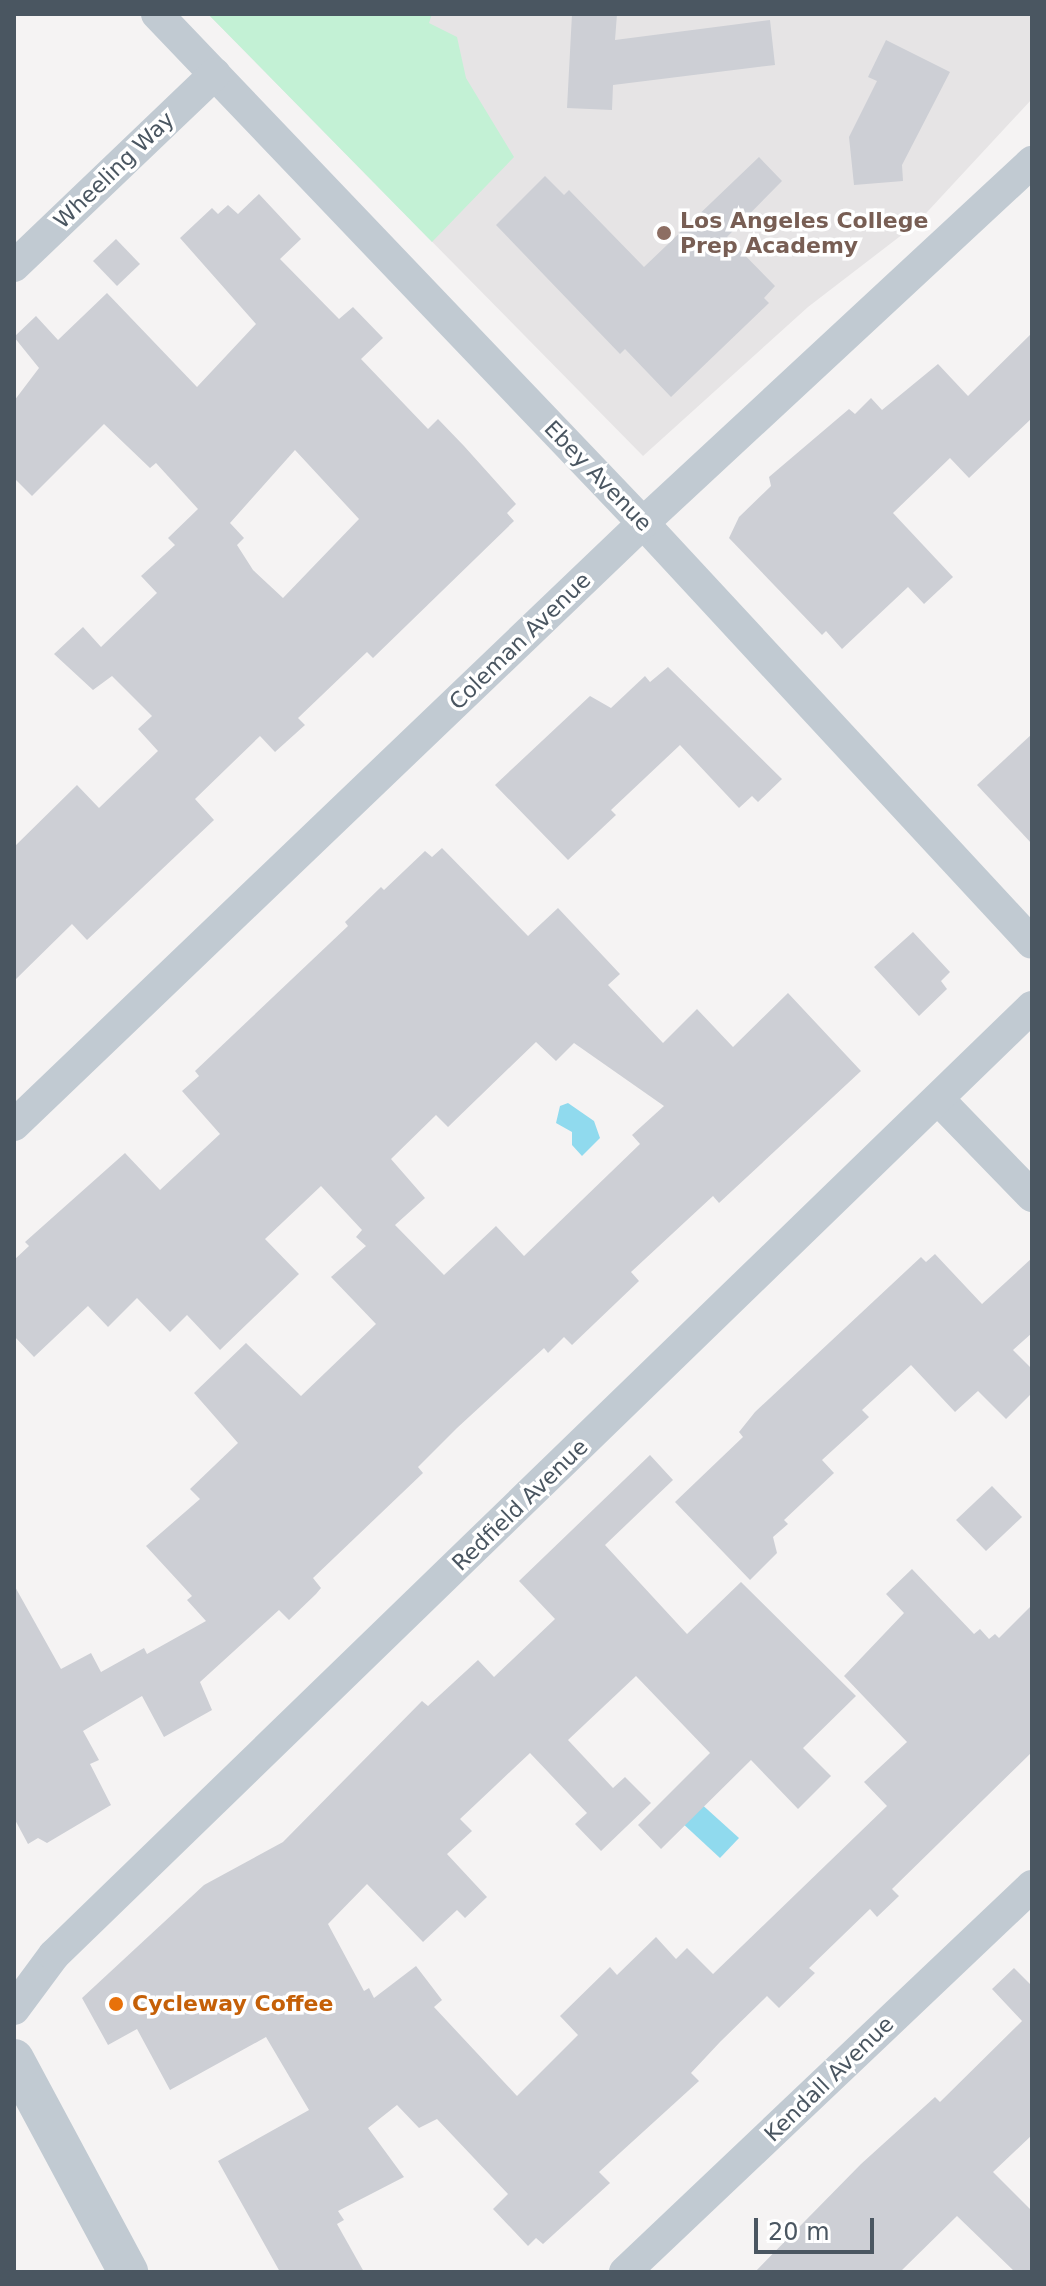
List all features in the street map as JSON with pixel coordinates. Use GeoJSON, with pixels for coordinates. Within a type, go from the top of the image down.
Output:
{"type":"FeatureCollection","features":[{"type":"Feature","properties":{"kind":"street","name":"Ebey Avenue"},"geometry":{"type":"LineString","coordinates":[[157,14],[643,523],[1032,943]]}},
{"type":"Feature","properties":{"kind":"street","name":"Wheeling Way"},"geometry":{"type":"LineString","coordinates":[[14,266],[215,74]]}},
{"type":"Feature","properties":{"kind":"street","name":"Coleman Avenue"},"geometry":{"type":"LineString","coordinates":[[14,1125],[643,523],[1032,162]]}},
{"type":"Feature","properties":{"kind":"street","name":"Redfield Avenue"},"geometry":{"type":"LineString","coordinates":[[14,2009],[54,1955],[1032,1007]]}},
{"type":"Feature","properties":{"kind":"street"},"geometry":{"type":"LineString","coordinates":[[939,1100],[1032,1196]]}},
{"type":"Feature","properties":{"kind":"street","name":"Kendall Avenue"},"geometry":{"type":"LineString","coordinates":[[625,2272],[1032,1886]]}},
{"type":"Feature","properties":{"kind":"street"},"geometry":{"type":"LineString","coordinates":[[14,2059],[128,2272]]}},
{"type":"Feature","properties":{"kind":"shaded area","name":"Los Angeles College Prep Academy"},"geometry":{"type":"Polygon","coordinates":[[[208,14],[1032,14],[1032,99],[916,224],[808,307],[643,456],[208,14]]]}},
{"type":"Feature","properties":{"kind":"green space"},"geometry":{"type":"Polygon","coordinates":[[[208,14],[432,14],[429,23],[457,37],[466,78],[514,157],[432,242],[208,14]]]}},
{"type":"Feature","properties":{"kind":"water"},"geometry":{"type":"Polygon","coordinates":[[[568,1103],[594,1121],[600,1138],[582,1156],[572,1145],[572,1132],[556,1123],[560,1106],[568,1103]]]}},
{"type":"Feature","properties":{"kind":"water"},"geometry":{"type":"Polygon","coordinates":[[[698,1801],[739,1838],[720,1858],[680,1821],[698,1801]]]}},
{"type":"Feature","properties":{"kind":"building"},"geometry":{"type":"Polygon","coordinates":[[[572,14],[617,14],[615,40],[770,20],[775,65],[613,85],[612,110],[567,108],[572,14]]]}},
{"type":"Feature","properties":{"kind":"building"},"geometry":{"type":"Polygon","coordinates":[[[886,40],[950,72],[902,165],[903,181],[854,185],[849,137],[877,81],[868,77],[886,40]]]}},
{"type":"Feature","properties":{"kind":"building"},"geometry":{"type":"Polygon","coordinates":[[[759,157],[782,181],[727,237],[775,286],[764,298],[769,303],[671,397],[625,349],[620,354],[496,225],[545,176],[564,195],[569,190],[644,267],[759,157]]]}},
{"type":"Feature","properties":{"kind":"building"},"geometry":{"type":"Polygon","coordinates":[[[259,194],[301,239],[280,259],[339,319],[353,307],[383,338],[361,359],[428,429],[438,419],[464,446],[516,504],[507,513],[514,521],[373,658],[367,652],[298,718],[305,725],[275,752],[260,736],[195,799],[214,820],[87,940],[72,924],[14,981],[14,847],[77,785],[99,808],[158,751],[138,729],[152,716],[112,676],[93,690],[54,654],[83,627],[101,647],[157,593],[141,576],[175,545],[168,538],[198,509],[156,463],[150,468],[104,424],[32,496],[14,478],[14,401],[39,368],[14,337],[36,316],[58,340],[107,293],[197,387],[256,324],[180,238],[212,208],[218,214],[228,205],[238,214],[259,194]],[[295,450],[230,523],[244,538],[237,545],[253,570],[283,598],[359,519],[295,450]]]}},
{"type":"Feature","properties":{"kind":"building"},"geometry":{"type":"Polygon","coordinates":[[[116,239],[140,264],[117,286],[93,261],[116,239]]]}},
{"type":"Feature","properties":{"kind":"building"},"geometry":{"type":"Polygon","coordinates":[[[1032,333],[1032,418],[969,478],[950,458],[893,513],[953,577],[924,604],[908,587],[842,649],[826,631],[822,635],[729,538],[739,517],[771,486],[769,477],[849,409],[855,414],[871,398],[882,410],[938,364],[968,396],[1032,333]]]}},
{"type":"Feature","properties":{"kind":"building"},"geometry":{"type":"Polygon","coordinates":[[[668,667],[782,779],[758,802],[752,796],[739,808],[680,745],[611,810],[616,815],[568,860],[495,785],[590,696],[611,708],[645,676],[650,682],[668,667]]]}},
{"type":"Feature","properties":{"kind":"building"},"geometry":{"type":"Polygon","coordinates":[[[1032,734],[1032,844],[977,785],[1032,734]]]}},
{"type":"Feature","properties":{"kind":"building"},"geometry":{"type":"Polygon","coordinates":[[[442,848],[528,936],[558,908],[620,974],[608,985],[663,1043],[697,1009],[733,1047],[788,993],[861,1071],[719,1203],[713,1196],[631,1272],[639,1281],[572,1345],[564,1337],[548,1353],[544,1348],[457,1428],[418,1467],[423,1473],[313,1578],[321,1588],[316,1594],[289,1620],[279,1610],[200,1682],[212,1710],[164,1737],[142,1696],[83,1731],[99,1760],[90,1764],[111,1805],[47,1843],[38,1838],[28,1844],[14,1818],[14,1585],[61,1669],[91,1653],[101,1672],[144,1648],[147,1654],[206,1621],[187,1600],[192,1596],[146,1546],[200,1499],[190,1489],[238,1443],[194,1393],[246,1343],[301,1396],[376,1324],[331,1277],[366,1246],[356,1237],[362,1230],[321,1186],[265,1239],[299,1274],[220,1350],[187,1315],[170,1332],[137,1298],[108,1327],[88,1306],[34,1357],[14,1336],[14,1260],[29,1246],[25,1242],[125,1153],[160,1190],[220,1134],[182,1091],[199,1076],[195,1071],[348,926],[345,922],[381,887],[384,890],[425,851],[432,857],[442,848]],[[536,1042],[448,1127],[436,1115],[391,1159],[425,1198],[395,1225],[444,1275],[496,1226],[524,1256],[640,1144],[632,1135],[664,1106],[574,1043],[556,1061],[536,1042]]]}},
{"type":"Feature","properties":{"kind":"building"},"geometry":{"type":"Polygon","coordinates":[[[913,932],[950,972],[941,981],[947,989],[919,1016],[874,967],[913,932]]]}},
{"type":"Feature","properties":{"kind":"building"},"geometry":{"type":"Polygon","coordinates":[[[935,1254],[982,1304],[1032,1258],[1032,1333],[1013,1350],[1032,1369],[1032,1393],[1006,1419],[978,1391],[955,1412],[911,1365],[862,1410],[869,1417],[822,1460],[834,1473],[784,1520],[788,1524],[773,1537],[777,1553],[750,1580],[675,1502],[743,1437],[739,1432],[755,1412],[921,1257],[926,1262],[935,1254]]]}},
{"type":"Feature","properties":{"kind":"building"},"geometry":{"type":"Polygon","coordinates":[[[650,1455],[673,1480],[605,1545],[687,1634],[741,1582],[856,1696],[803,1748],[831,1776],[798,1809],[751,1760],[661,1849],[638,1825],[710,1753],[636,1676],[568,1740],[613,1788],[625,1777],[651,1803],[601,1851],[575,1824],[587,1813],[530,1753],[460,1819],[472,1831],[447,1854],[487,1897],[465,1918],[457,1910],[423,1942],[367,1884],[328,1924],[364,1991],[369,1988],[374,1998],[416,1966],[442,2000],[434,2007],[517,2096],[578,2035],[560,2016],[610,1967],[617,1975],[656,1937],[676,1959],[687,1948],[713,1974],[887,1806],[864,1782],[907,1742],[844,1676],[904,1613],[886,1594],[912,1569],[974,1634],[980,1629],[989,1639],[995,1634],[999,1638],[1032,1605],[1032,1752],[892,1889],[899,1896],[877,1917],[870,1909],[809,1968],[815,1973],[779,2008],[767,1996],[720,2042],[691,2073],[699,2081],[599,2172],[610,2183],[543,2244],[536,2238],[528,2246],[493,2209],[508,2194],[437,2119],[419,2128],[397,2105],[368,2128],[404,2177],[338,2211],[344,2220],[337,2224],[364,2272],[280,2272],[218,2161],[309,2110],[266,2037],[170,2090],[137,2029],[108,2045],[82,1998],[204,1885],[283,1842],[422,1701],[428,1706],[478,1660],[494,1677],[555,1619],[519,1581],[650,1455]]]}},
{"type":"Feature","properties":{"kind":"building"},"geometry":{"type":"Polygon","coordinates":[[[992,1486],[1022,1517],[986,1551],[956,1520],[992,1486]]]}},
{"type":"Feature","properties":{"kind":"building"},"geometry":{"type":"Polygon","coordinates":[[[1014,1968],[1032,1986],[1032,2135],[993,2172],[1032,2211],[1032,2272],[1015,2272],[957,2216],[900,2272],[755,2272],[861,2164],[935,2097],[940,2102],[1022,2021],[992,1989],[1014,1968]]]}},
{"type":"Feature","properties":{"kind":"place","name":"Los Angeles College Prep Academy"},"geometry":{"type":"Point","coordinates":[664,233]}},
{"type":"Feature","properties":{"kind":"place","name":"Cycleway Coffee"},"geometry":{"type":"Point","coordinates":[116,2004]}}]}
